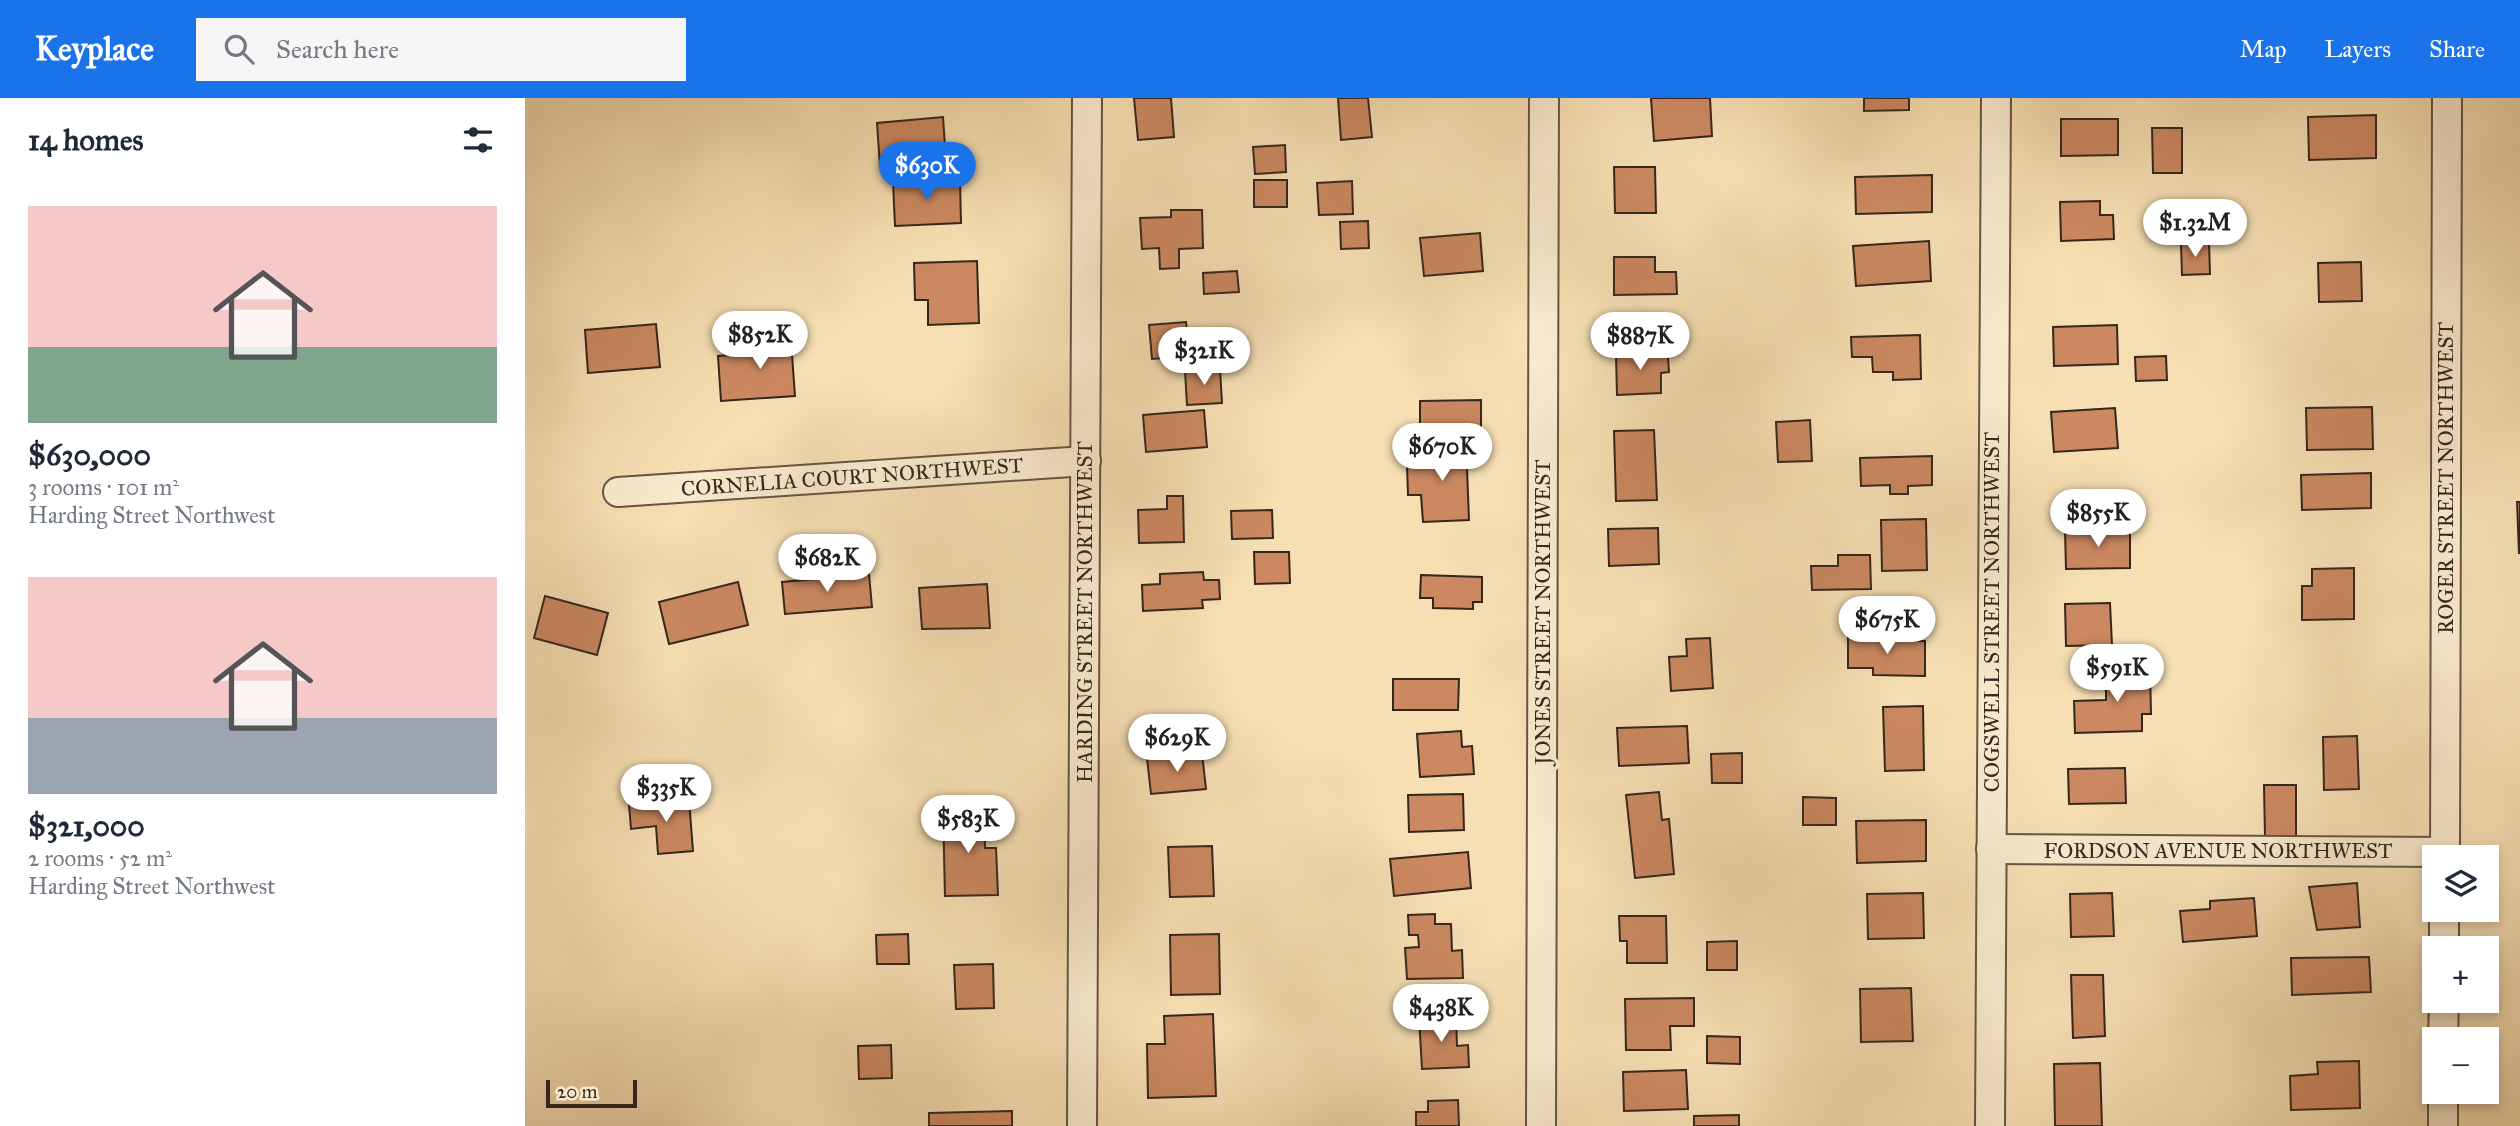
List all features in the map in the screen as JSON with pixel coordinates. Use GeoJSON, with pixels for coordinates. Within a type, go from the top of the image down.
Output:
{"type":"FeatureCollection","features":[{"type":"Feature","properties":{"kind":"street","name":"HARDING STREET NORTHWEST"},"geometry":{"type":"LineString","coordinates":[[1082,1126],[1087,98]]}},
{"type":"Feature","properties":{"kind":"street","name":"JONES STREET NORTHWEST"},"geometry":{"type":"LineString","coordinates":[[1541,1126],[1543,98]]}},
{"type":"Feature","properties":{"kind":"street","name":"COGSWELL STREET NORTHWEST"},"geometry":{"type":"LineString","coordinates":[[1990,1126],[1996,98]]}},
{"type":"Feature","properties":{"kind":"street","name":"ROGER STREET NORTHWEST"},"geometry":{"type":"LineString","coordinates":[[2445,845],[2447,98]]}},
{"type":"Feature","properties":{"kind":"street","name":"CORNELIA COURT NORTHWEST"},"geometry":{"type":"LineString","coordinates":[[618,492],[1086,461]]}},
{"type":"Feature","properties":{"kind":"street","name":"FORDSON AVENUE NORTHWEST"},"geometry":{"type":"LineString","coordinates":[[1991,849],[2422,855]]}},
{"type":"Feature","properties":{"kind":"street"},"geometry":{"type":"LineString","coordinates":[[2443,1104],[2443,1126]]}},
{"type":"Feature","properties":{"kind":"building"},"geometry":{"type":"Polygon","coordinates":[[[1134,98],[1171,98],[1174,137],[1138,140],[1134,98]]]}},
{"type":"Feature","properties":{"kind":"building"},"geometry":{"type":"Polygon","coordinates":[[[1338,98],[1368,98],[1372,137],[1341,140],[1338,98]]]}},
{"type":"Feature","properties":{"kind":"building"},"geometry":{"type":"Polygon","coordinates":[[[1651,98],[1710,98],[1712,136],[1654,141],[1651,98]]]}},
{"type":"Feature","properties":{"kind":"building"},"geometry":{"type":"Polygon","coordinates":[[[1864,98],[1909,98],[1909,110],[1864,111],[1864,98]]]}},
{"type":"Feature","properties":{"kind":"building"},"geometry":{"type":"Polygon","coordinates":[[[2376,115],[2376,158],[2309,160],[2308,117],[2376,115]]]}},
{"type":"Feature","properties":{"kind":"building"},"geometry":{"type":"Polygon","coordinates":[[[943,117],[945,146],[924,148],[925,163],[880,167],[877,123],[943,117]]]}},
{"type":"Feature","properties":{"kind":"building"},"geometry":{"type":"Polygon","coordinates":[[[2061,119],[2118,119],[2118,155],[2061,156],[2061,119]]]}},
{"type":"Feature","properties":{"kind":"building"},"geometry":{"type":"Polygon","coordinates":[[[2152,128],[2182,128],[2182,173],[2153,173],[2152,128]]]}},
{"type":"Feature","properties":{"kind":"building"},"geometry":{"type":"Polygon","coordinates":[[[1285,145],[1286,172],[1255,174],[1253,147],[1285,145]]]}},
{"type":"Feature","properties":{"kind":"building"},"geometry":{"type":"Polygon","coordinates":[[[1614,167],[1655,167],[1656,213],[1615,213],[1614,167]]]}},
{"type":"Feature","properties":{"kind":"building"},"geometry":{"type":"Polygon","coordinates":[[[1932,175],[1932,212],[1856,214],[1855,177],[1932,175]]]}},
{"type":"Feature","properties":{"kind":"building"},"geometry":{"type":"Polygon","coordinates":[[[960,179],[961,223],[895,226],[893,182],[960,179]]]}},
{"type":"Feature","properties":{"kind":"building"},"geometry":{"type":"Polygon","coordinates":[[[1254,180],[1287,180],[1287,207],[1254,207],[1254,180]]]}},
{"type":"Feature","properties":{"kind":"building"},"geometry":{"type":"Polygon","coordinates":[[[1352,181],[1353,214],[1319,215],[1317,183],[1352,181]]]}},
{"type":"Feature","properties":{"kind":"building"},"geometry":{"type":"Polygon","coordinates":[[[2100,201],[2100,215],[2113,215],[2114,239],[2061,241],[2060,202],[2100,201]]]}},
{"type":"Feature","properties":{"kind":"building"},"geometry":{"type":"Polygon","coordinates":[[[1171,210],[1202,210],[1203,248],[1179,249],[1179,268],[1160,269],[1159,248],[1142,249],[1140,218],[1171,217],[1171,210]]]}},
{"type":"Feature","properties":{"kind":"building"},"geometry":{"type":"Polygon","coordinates":[[[1368,221],[1369,248],[1341,249],[1340,222],[1368,221]]]}},
{"type":"Feature","properties":{"kind":"building"},"geometry":{"type":"Polygon","coordinates":[[[1480,233],[1483,271],[1424,276],[1420,238],[1480,233]]]}},
{"type":"Feature","properties":{"kind":"building"},"geometry":{"type":"Polygon","coordinates":[[[1929,241],[1931,281],[1856,286],[1853,246],[1929,241]]]}},
{"type":"Feature","properties":{"kind":"building"},"geometry":{"type":"Polygon","coordinates":[[[2209,243],[2210,274],[2182,275],[2181,244],[2209,243]]]}},
{"type":"Feature","properties":{"kind":"building"},"geometry":{"type":"Polygon","coordinates":[[[1614,257],[1655,257],[1655,272],[1676,272],[1677,294],[1614,295],[1614,257]]]}},
{"type":"Feature","properties":{"kind":"building"},"geometry":{"type":"Polygon","coordinates":[[[977,261],[979,323],[928,325],[928,300],[915,300],[914,263],[977,261]]]}},
{"type":"Feature","properties":{"kind":"building"},"geometry":{"type":"Polygon","coordinates":[[[2361,262],[2362,301],[2319,302],[2318,263],[2361,262]]]}},
{"type":"Feature","properties":{"kind":"building"},"geometry":{"type":"Polygon","coordinates":[[[1237,271],[1239,292],[1204,294],[1203,273],[1237,271]]]}},
{"type":"Feature","properties":{"kind":"building"},"geometry":{"type":"Polygon","coordinates":[[[1186,322],[1189,356],[1152,359],[1149,325],[1186,322]]]}},
{"type":"Feature","properties":{"kind":"building"},"geometry":{"type":"Polygon","coordinates":[[[656,324],[660,367],[588,373],[585,330],[656,324]]]}},
{"type":"Feature","properties":{"kind":"building"},"geometry":{"type":"Polygon","coordinates":[[[2117,325],[2118,364],[2054,366],[2053,327],[2117,325]]]}},
{"type":"Feature","properties":{"kind":"building"},"geometry":{"type":"Polygon","coordinates":[[[790,327],[795,396],[721,401],[718,356],[771,352],[769,329],[790,327]]]}},
{"type":"Feature","properties":{"kind":"building"},"geometry":{"type":"Polygon","coordinates":[[[1920,335],[1921,379],[1893,380],[1893,372],[1873,372],[1872,357],[1852,357],[1851,337],[1920,335]]]}},
{"type":"Feature","properties":{"kind":"building"},"geometry":{"type":"Polygon","coordinates":[[[1651,346],[1651,357],[1668,357],[1669,372],[1661,373],[1661,393],[1617,395],[1616,355],[1630,354],[1627,347],[1651,346]]]}},
{"type":"Feature","properties":{"kind":"building"},"geometry":{"type":"Polygon","coordinates":[[[2166,356],[2167,380],[2136,381],[2135,357],[2166,356]]]}},
{"type":"Feature","properties":{"kind":"building"},"geometry":{"type":"Polygon","coordinates":[[[1220,369],[1222,403],[1187,405],[1185,371],[1220,369]]]}},
{"type":"Feature","properties":{"kind":"building"},"geometry":{"type":"Polygon","coordinates":[[[1481,400],[1481,433],[1420,433],[1420,401],[1481,400]]]}},
{"type":"Feature","properties":{"kind":"building"},"geometry":{"type":"Polygon","coordinates":[[[2372,407],[2373,449],[2307,450],[2306,408],[2372,407]]]}},
{"type":"Feature","properties":{"kind":"building"},"geometry":{"type":"Polygon","coordinates":[[[2115,408],[2118,448],[2054,452],[2051,412],[2115,408]]]}},
{"type":"Feature","properties":{"kind":"building"},"geometry":{"type":"Polygon","coordinates":[[[1204,410],[1207,447],[1146,452],[1143,415],[1204,410]]]}},
{"type":"Feature","properties":{"kind":"building"},"geometry":{"type":"Polygon","coordinates":[[[1810,420],[1812,461],[1778,462],[1776,422],[1810,420]]]}},
{"type":"Feature","properties":{"kind":"building"},"geometry":{"type":"Polygon","coordinates":[[[1654,430],[1657,500],[1616,501],[1614,431],[1654,430]]]}},
{"type":"Feature","properties":{"kind":"building"},"geometry":{"type":"Polygon","coordinates":[[[1466,443],[1469,520],[1423,522],[1421,495],[1408,495],[1407,465],[1424,464],[1423,444],[1466,443]]]}},
{"type":"Feature","properties":{"kind":"building"},"geometry":{"type":"Polygon","coordinates":[[[1932,456],[1932,485],[1908,486],[1908,494],[1890,494],[1890,485],[1861,486],[1860,458],[1932,456]]]}},
{"type":"Feature","properties":{"kind":"building"},"geometry":{"type":"Polygon","coordinates":[[[2371,473],[2371,508],[2302,510],[2301,475],[2371,473]]]}},
{"type":"Feature","properties":{"kind":"building"},"geometry":{"type":"Polygon","coordinates":[[[1167,496],[1183,496],[1184,542],[1139,543],[1138,510],[1167,509],[1167,496]]]}},
{"type":"Feature","properties":{"kind":"building"},"geometry":{"type":"Polygon","coordinates":[[[2517,502],[2520,502],[2520,553],[2519,553],[2517,502]]]}},
{"type":"Feature","properties":{"kind":"building"},"geometry":{"type":"Polygon","coordinates":[[[1272,510],[1273,538],[1232,539],[1231,511],[1272,510]]]}},
{"type":"Feature","properties":{"kind":"building"},"geometry":{"type":"Polygon","coordinates":[[[1926,519],[1927,570],[1882,571],[1881,520],[1926,519]]]}},
{"type":"Feature","properties":{"kind":"building"},"geometry":{"type":"Polygon","coordinates":[[[1658,528],[1659,564],[1609,566],[1608,529],[1658,528]]]}},
{"type":"Feature","properties":{"kind":"building"},"geometry":{"type":"Polygon","coordinates":[[[2130,530],[2130,568],[2066,569],[2065,531],[2130,530]]]}},
{"type":"Feature","properties":{"kind":"building"},"geometry":{"type":"Polygon","coordinates":[[[1254,552],[1289,552],[1290,583],[1255,584],[1254,552]]]}},
{"type":"Feature","properties":{"kind":"building"},"geometry":{"type":"Polygon","coordinates":[[[1838,555],[1870,555],[1871,589],[1812,590],[1811,566],[1838,566],[1838,555]]]}},
{"type":"Feature","properties":{"kind":"building"},"geometry":{"type":"Polygon","coordinates":[[[2354,568],[2354,619],[2302,620],[2302,586],[2312,586],[2312,569],[2354,568]]]}},
{"type":"Feature","properties":{"kind":"building"},"geometry":{"type":"Polygon","coordinates":[[[1203,572],[1204,580],[1219,580],[1220,599],[1202,600],[1203,608],[1143,611],[1142,585],[1160,584],[1160,574],[1203,572]]]}},
{"type":"Feature","properties":{"kind":"building"},"geometry":{"type":"Polygon","coordinates":[[[869,574],[872,607],[785,614],[782,582],[869,574]]]}},
{"type":"Feature","properties":{"kind":"building"},"geometry":{"type":"Polygon","coordinates":[[[1421,575],[1482,577],[1482,602],[1473,602],[1473,609],[1433,608],[1433,598],[1420,598],[1421,575]]]}},
{"type":"Feature","properties":{"kind":"building"},"geometry":{"type":"Polygon","coordinates":[[[738,582],[748,625],[669,644],[659,602],[738,582]]]}},
{"type":"Feature","properties":{"kind":"building"},"geometry":{"type":"Polygon","coordinates":[[[987,584],[990,628],[922,629],[919,588],[987,584]]]}},
{"type":"Feature","properties":{"kind":"building"},"geometry":{"type":"Polygon","coordinates":[[[545,596],[608,613],[597,655],[534,638],[545,596]]]}},
{"type":"Feature","properties":{"kind":"building"},"geometry":{"type":"Polygon","coordinates":[[[2110,603],[2112,645],[2066,646],[2065,604],[2110,603]]]}},
{"type":"Feature","properties":{"kind":"building"},"geometry":{"type":"Polygon","coordinates":[[[1848,634],[1868,634],[1868,641],[1925,641],[1925,676],[1873,675],[1873,668],[1848,668],[1848,634]]]}},
{"type":"Feature","properties":{"kind":"building"},"geometry":{"type":"Polygon","coordinates":[[[1710,638],[1713,688],[1671,691],[1669,657],[1687,656],[1686,639],[1710,638]]]}},
{"type":"Feature","properties":{"kind":"building"},"geometry":{"type":"Polygon","coordinates":[[[2150,669],[2151,714],[2142,714],[2142,731],[2075,733],[2074,701],[2106,700],[2106,670],[2150,669]]]}},
{"type":"Feature","properties":{"kind":"building"},"geometry":{"type":"Polygon","coordinates":[[[1393,679],[1459,679],[1458,710],[1393,710],[1393,679]]]}},
{"type":"Feature","properties":{"kind":"building"},"geometry":{"type":"Polygon","coordinates":[[[1923,706],[1924,770],[1885,771],[1883,707],[1923,706]]]}},
{"type":"Feature","properties":{"kind":"building"},"geometry":{"type":"Polygon","coordinates":[[[1687,726],[1689,763],[1619,766],[1617,728],[1687,726]]]}},
{"type":"Feature","properties":{"kind":"building"},"geometry":{"type":"Polygon","coordinates":[[[1461,731],[1462,747],[1472,746],[1474,774],[1420,777],[1417,734],[1461,731]]]}},
{"type":"Feature","properties":{"kind":"building"},"geometry":{"type":"Polygon","coordinates":[[[2357,736],[2359,789],[2324,790],[2323,737],[2357,736]]]}},
{"type":"Feature","properties":{"kind":"building"},"geometry":{"type":"Polygon","coordinates":[[[1202,753],[1206,789],[1151,794],[1147,758],[1202,753]]]}},
{"type":"Feature","properties":{"kind":"building"},"geometry":{"type":"Polygon","coordinates":[[[1742,753],[1742,783],[1712,783],[1711,754],[1742,753]]]}},
{"type":"Feature","properties":{"kind":"building"},"geometry":{"type":"Polygon","coordinates":[[[2125,768],[2126,803],[2069,804],[2068,769],[2125,768]]]}},
{"type":"Feature","properties":{"kind":"building"},"geometry":{"type":"Polygon","coordinates":[[[2264,785],[2296,785],[2296,836],[2265,836],[2264,785]]]}},
{"type":"Feature","properties":{"kind":"building"},"geometry":{"type":"Polygon","coordinates":[[[1659,792],[1662,820],[1669,819],[1674,874],[1635,878],[1626,795],[1659,792]]]}},
{"type":"Feature","properties":{"kind":"building"},"geometry":{"type":"Polygon","coordinates":[[[1463,794],[1464,830],[1409,832],[1408,795],[1463,794]]]}},
{"type":"Feature","properties":{"kind":"building"},"geometry":{"type":"Polygon","coordinates":[[[1803,797],[1836,798],[1836,825],[1803,825],[1803,797]]]}},
{"type":"Feature","properties":{"kind":"building"},"geometry":{"type":"Polygon","coordinates":[[[689,800],[693,851],[658,854],[656,826],[631,829],[629,804],[689,800]]]}},
{"type":"Feature","properties":{"kind":"building"},"geometry":{"type":"Polygon","coordinates":[[[984,808],[985,848],[996,848],[998,895],[945,896],[943,809],[984,808]]]}},
{"type":"Feature","properties":{"kind":"building"},"geometry":{"type":"Polygon","coordinates":[[[1926,820],[1926,861],[1857,863],[1856,821],[1926,820]]]}},
{"type":"Feature","properties":{"kind":"building"},"geometry":{"type":"Polygon","coordinates":[[[1212,846],[1214,896],[1170,897],[1168,847],[1212,846]]]}},
{"type":"Feature","properties":{"kind":"building"},"geometry":{"type":"Polygon","coordinates":[[[1468,852],[1471,888],[1394,896],[1390,859],[1468,852]]]}},
{"type":"Feature","properties":{"kind":"building"},"geometry":{"type":"Polygon","coordinates":[[[2357,883],[2360,927],[2317,930],[2309,887],[2357,883]]]}},
{"type":"Feature","properties":{"kind":"building"},"geometry":{"type":"Polygon","coordinates":[[[1923,893],[1924,938],[1868,939],[1867,894],[1923,893]]]}},
{"type":"Feature","properties":{"kind":"building"},"geometry":{"type":"Polygon","coordinates":[[[2112,893],[2114,936],[2071,937],[2070,894],[2112,893]]]}},
{"type":"Feature","properties":{"kind":"building"},"geometry":{"type":"Polygon","coordinates":[[[2254,898],[2257,936],[2183,942],[2180,911],[2210,909],[2210,901],[2254,898]]]}},
{"type":"Feature","properties":{"kind":"building"},"geometry":{"type":"Polygon","coordinates":[[[1435,914],[1435,924],[1451,924],[1452,951],[1462,950],[1463,978],[1407,979],[1405,948],[1419,947],[1418,935],[1409,935],[1408,915],[1435,914]]]}},
{"type":"Feature","properties":{"kind":"building"},"geometry":{"type":"Polygon","coordinates":[[[1619,916],[1666,916],[1667,963],[1627,963],[1627,941],[1620,941],[1619,916]]]}},
{"type":"Feature","properties":{"kind":"building"},"geometry":{"type":"Polygon","coordinates":[[[908,934],[909,964],[877,964],[876,935],[908,934]]]}},
{"type":"Feature","properties":{"kind":"building"},"geometry":{"type":"Polygon","coordinates":[[[1219,934],[1220,994],[1171,995],[1170,935],[1219,934]]]}},
{"type":"Feature","properties":{"kind":"building"},"geometry":{"type":"Polygon","coordinates":[[[1737,941],[1737,970],[1707,970],[1707,942],[1737,941]]]}},
{"type":"Feature","properties":{"kind":"building"},"geometry":{"type":"Polygon","coordinates":[[[2369,957],[2371,992],[2292,995],[2291,958],[2369,957]]]}},
{"type":"Feature","properties":{"kind":"building"},"geometry":{"type":"Polygon","coordinates":[[[993,964],[994,1008],[956,1009],[954,965],[993,964]]]}},
{"type":"Feature","properties":{"kind":"building"},"geometry":{"type":"Polygon","coordinates":[[[2071,975],[2103,975],[2105,1036],[2073,1038],[2071,975]]]}},
{"type":"Feature","properties":{"kind":"building"},"geometry":{"type":"Polygon","coordinates":[[[1911,988],[1913,1041],[1861,1042],[1860,989],[1911,988]]]}},
{"type":"Feature","properties":{"kind":"building"},"geometry":{"type":"Polygon","coordinates":[[[1694,998],[1694,1026],[1670,1026],[1671,1050],[1626,1050],[1625,999],[1694,998]]]}},
{"type":"Feature","properties":{"kind":"building"},"geometry":{"type":"Polygon","coordinates":[[[1213,1014],[1216,1096],[1148,1098],[1147,1044],[1165,1044],[1164,1016],[1213,1014]]]}},
{"type":"Feature","properties":{"kind":"building"},"geometry":{"type":"Polygon","coordinates":[[[1456,1016],[1457,1046],[1468,1045],[1469,1067],[1422,1069],[1419,1017],[1456,1016]]]}},
{"type":"Feature","properties":{"kind":"building"},"geometry":{"type":"Polygon","coordinates":[[[1707,1036],[1740,1037],[1740,1064],[1707,1063],[1707,1036]]]}},
{"type":"Feature","properties":{"kind":"building"},"geometry":{"type":"Polygon","coordinates":[[[891,1045],[892,1078],[859,1079],[858,1046],[891,1045]]]}},
{"type":"Feature","properties":{"kind":"building"},"geometry":{"type":"Polygon","coordinates":[[[2359,1061],[2360,1108],[2291,1110],[2290,1076],[2318,1074],[2317,1062],[2359,1061]]]}},
{"type":"Feature","properties":{"kind":"building"},"geometry":{"type":"Polygon","coordinates":[[[2100,1063],[2102,1126],[2055,1126],[2054,1064],[2100,1063]]]}},
{"type":"Feature","properties":{"kind":"building"},"geometry":{"type":"Polygon","coordinates":[[[1686,1070],[1688,1109],[1624,1111],[1623,1072],[1686,1070]]]}},
{"type":"Feature","properties":{"kind":"building"},"geometry":{"type":"Polygon","coordinates":[[[1458,1100],[1459,1126],[1416,1126],[1416,1112],[1428,1112],[1428,1101],[1458,1100]]]}},
{"type":"Feature","properties":{"kind":"building"},"geometry":{"type":"Polygon","coordinates":[[[1012,1111],[1012,1126],[929,1126],[929,1113],[1012,1111]]]}},
{"type":"Feature","properties":{"kind":"building"},"geometry":{"type":"Polygon","coordinates":[[[1739,1115],[1739,1126],[1694,1126],[1694,1116],[1739,1115]]]}}]}
